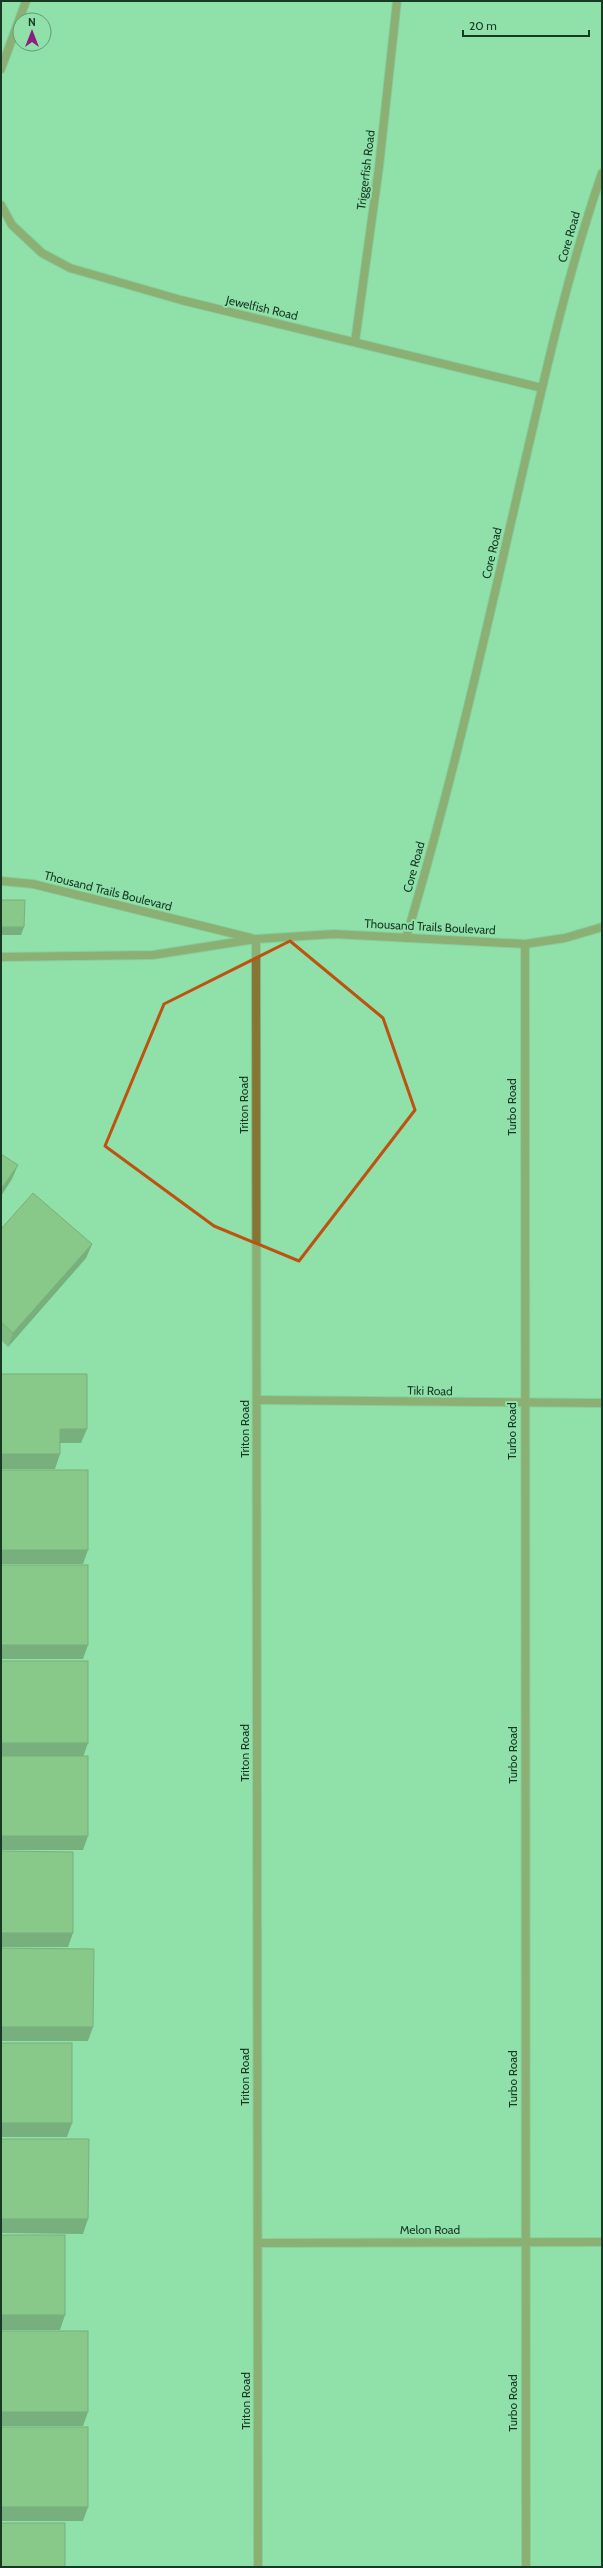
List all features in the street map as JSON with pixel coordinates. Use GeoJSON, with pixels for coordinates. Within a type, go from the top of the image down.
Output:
{"type":"FeatureCollection","features":[{"type":"Feature","properties":{"kind":"lane"},"geometry":{"type":"LineString","coordinates":[[1,69],[26,1]]}},
{"type":"Feature","properties":{"kind":"lane","name":"Triggerfish Road"},"geometry":{"type":"LineString","coordinates":[[355,342],[379,168],[397,1]]}},
{"type":"Feature","properties":{"kind":"lane","name":"Core Road"},"geometry":{"type":"LineString","coordinates":[[406,938],[468,712],[542,388],[580,236],[602,173]]}},
{"type":"Feature","properties":{"kind":"lane","name":"Jewelfish Road"},"geometry":{"type":"LineString","coordinates":[[1,205],[12,225],[42,253],[70,268],[180,300],[542,388]]}},
{"type":"Feature","properties":{"kind":"lane","name":"Thousand Trails Boulevard"},"geometry":{"type":"LineString","coordinates":[[1,882],[41,886],[256,940]]}},
{"type":"Feature","properties":{"kind":"lane","name":"Thousand Trails Boulevard"},"geometry":{"type":"LineString","coordinates":[[1,957],[153,955],[256,940],[334,934],[525,944],[565,938],[602,927]]}},
{"type":"Feature","properties":{"kind":"lane","name":"Triton Road"},"geometry":{"type":"LineString","coordinates":[[256,940],[258,2567]]}},
{"type":"Feature","properties":{"kind":"lane","name":"Turbo Road"},"geometry":{"type":"LineString","coordinates":[[525,944],[524,1404],[526,2567]]}},
{"type":"Feature","properties":{"kind":"lane","name":"Tiki Road"},"geometry":{"type":"LineString","coordinates":[[257,1400],[524,1404],[602,1403]]}},
{"type":"Feature","properties":{"kind":"lane","name":"Melon Road"},"geometry":{"type":"LineString","coordinates":[[258,2243],[602,2242]]}},
{"type":"Feature","properties":{"kind":"highlighted area"},"geometry":{"type":"Polygon","coordinates":[[[290,941],[383,1018],[415,1110],[299,1261],[214,1226],[105,1146],[164,1004],[290,941]]]}},
{"type":"Feature","properties":{"kind":"building"},"geometry":{"type":"Polygon","coordinates":[[[1,900],[25,900],[24,927],[1,927],[1,900]]]}},
{"type":"Feature","properties":{"kind":"building"},"geometry":{"type":"Polygon","coordinates":[[[1,1154],[18,1165],[1,1189],[1,1154]]]}},
{"type":"Feature","properties":{"kind":"building"},"geometry":{"type":"Polygon","coordinates":[[[33,1193],[92,1244],[13,1333],[1,1322],[1,1229],[33,1193]]]}},
{"type":"Feature","properties":{"kind":"building"},"geometry":{"type":"Polygon","coordinates":[[[1,1374],[87,1374],[87,1429],[60,1429],[60,1454],[1,1454],[1,1374]]]}},
{"type":"Feature","properties":{"kind":"building"},"geometry":{"type":"Polygon","coordinates":[[[1,1470],[88,1470],[88,1550],[1,1550],[1,1470]]]}},
{"type":"Feature","properties":{"kind":"building"},"geometry":{"type":"Polygon","coordinates":[[[1,1565],[88,1565],[88,1645],[1,1645],[1,1565]]]}},
{"type":"Feature","properties":{"kind":"building"},"geometry":{"type":"Polygon","coordinates":[[[1,1661],[88,1661],[88,1743],[1,1743],[1,1661]]]}},
{"type":"Feature","properties":{"kind":"building"},"geometry":{"type":"Polygon","coordinates":[[[1,1756],[88,1756],[88,1836],[1,1836],[1,1756]]]}},
{"type":"Feature","properties":{"kind":"building"},"geometry":{"type":"Polygon","coordinates":[[[1,1851],[73,1852],[73,1933],[1,1933],[1,1851]]]}},
{"type":"Feature","properties":{"kind":"building"},"geometry":{"type":"Polygon","coordinates":[[[1,1948],[94,1949],[93,2027],[1,2027],[1,1948]]]}},
{"type":"Feature","properties":{"kind":"building"},"geometry":{"type":"Polygon","coordinates":[[[1,2043],[72,2043],[72,2123],[1,2123],[1,2043]]]}},
{"type":"Feature","properties":{"kind":"building"},"geometry":{"type":"Polygon","coordinates":[[[1,2139],[89,2139],[88,2219],[1,2219],[1,2139]]]}},
{"type":"Feature","properties":{"kind":"building"},"geometry":{"type":"Polygon","coordinates":[[[1,2235],[65,2235],[65,2315],[1,2315],[1,2235]]]}},
{"type":"Feature","properties":{"kind":"building"},"geometry":{"type":"Polygon","coordinates":[[[1,2331],[88,2331],[88,2412],[1,2412],[1,2331]]]}},
{"type":"Feature","properties":{"kind":"building"},"geometry":{"type":"Polygon","coordinates":[[[1,2427],[88,2427],[88,2507],[1,2507],[1,2427]]]}},
{"type":"Feature","properties":{"kind":"building"},"geometry":{"type":"Polygon","coordinates":[[[1,2523],[65,2523],[65,2567],[1,2567],[1,2523]]]}}]}
